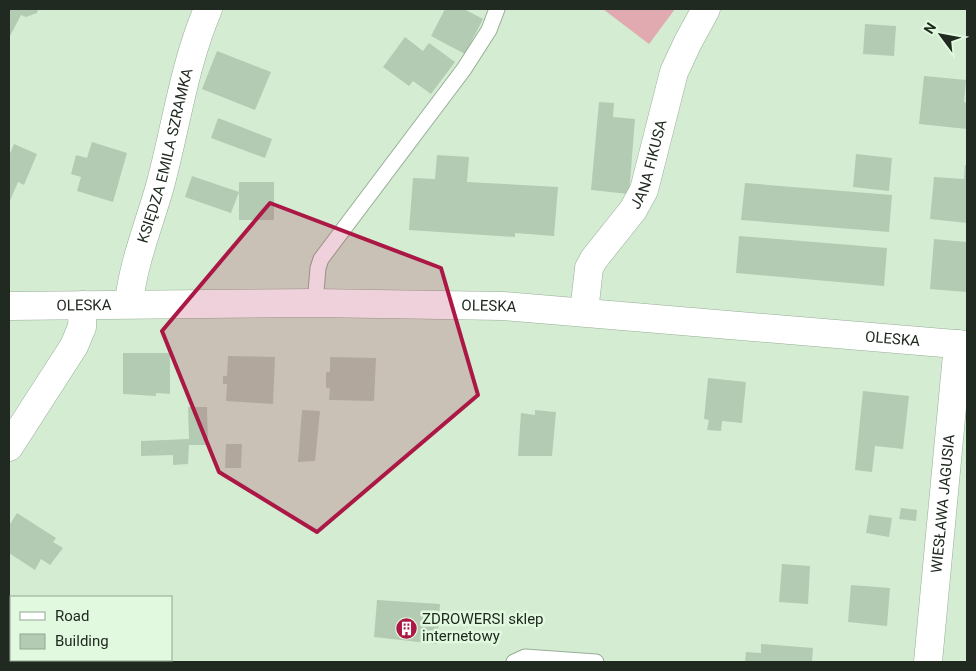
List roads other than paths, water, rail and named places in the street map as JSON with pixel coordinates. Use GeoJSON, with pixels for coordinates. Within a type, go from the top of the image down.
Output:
{"type":"FeatureCollection","features":[{"type":"Feature","properties":{"kind":"street","name":"KSIĘDZA EMILA SZRAMKA"},"geometry":{"type":"LineString","coordinates":[[129,303],[133,275],[160,186],[187,70],[208,9]]}},
{"type":"Feature","properties":{"kind":"street","name":"JANA FIKUSA"},"geometry":{"type":"LineString","coordinates":[[584,312],[590,268],[594,259],[633,210],[644,190],[674,72],[706,9]]}},
{"type":"Feature","properties":{"kind":"street","name":"OLESKA"},"geometry":{"type":"LineString","coordinates":[[9,306],[129,303],[315,303],[503,306],[962,345]]}},
{"type":"Feature","properties":{"kind":"street"},"geometry":{"type":"LineString","coordinates":[[9,447],[74,346],[82,327],[83,305]]}},
{"type":"Feature","properties":{"kind":"street","name":"WIESŁAWA JAGUSIA"},"geometry":{"type":"LineString","coordinates":[[928,662],[962,345]]}},
{"type":"Feature","properties":{"kind":"lane"},"geometry":{"type":"LineString","coordinates":[[315,303],[318,268],[321,259],[464,69],[489,30],[497,9]]}},
{"type":"Feature","properties":{"kind":"lane"},"geometry":{"type":"LineString","coordinates":[[514,662],[525,657],[596,662]]}},
{"type":"Feature","properties":{"kind":"place","name":"ZDROWERSI sklep internetowy"},"geometry":{"type":"Point","coordinates":[406,628]}}]}
